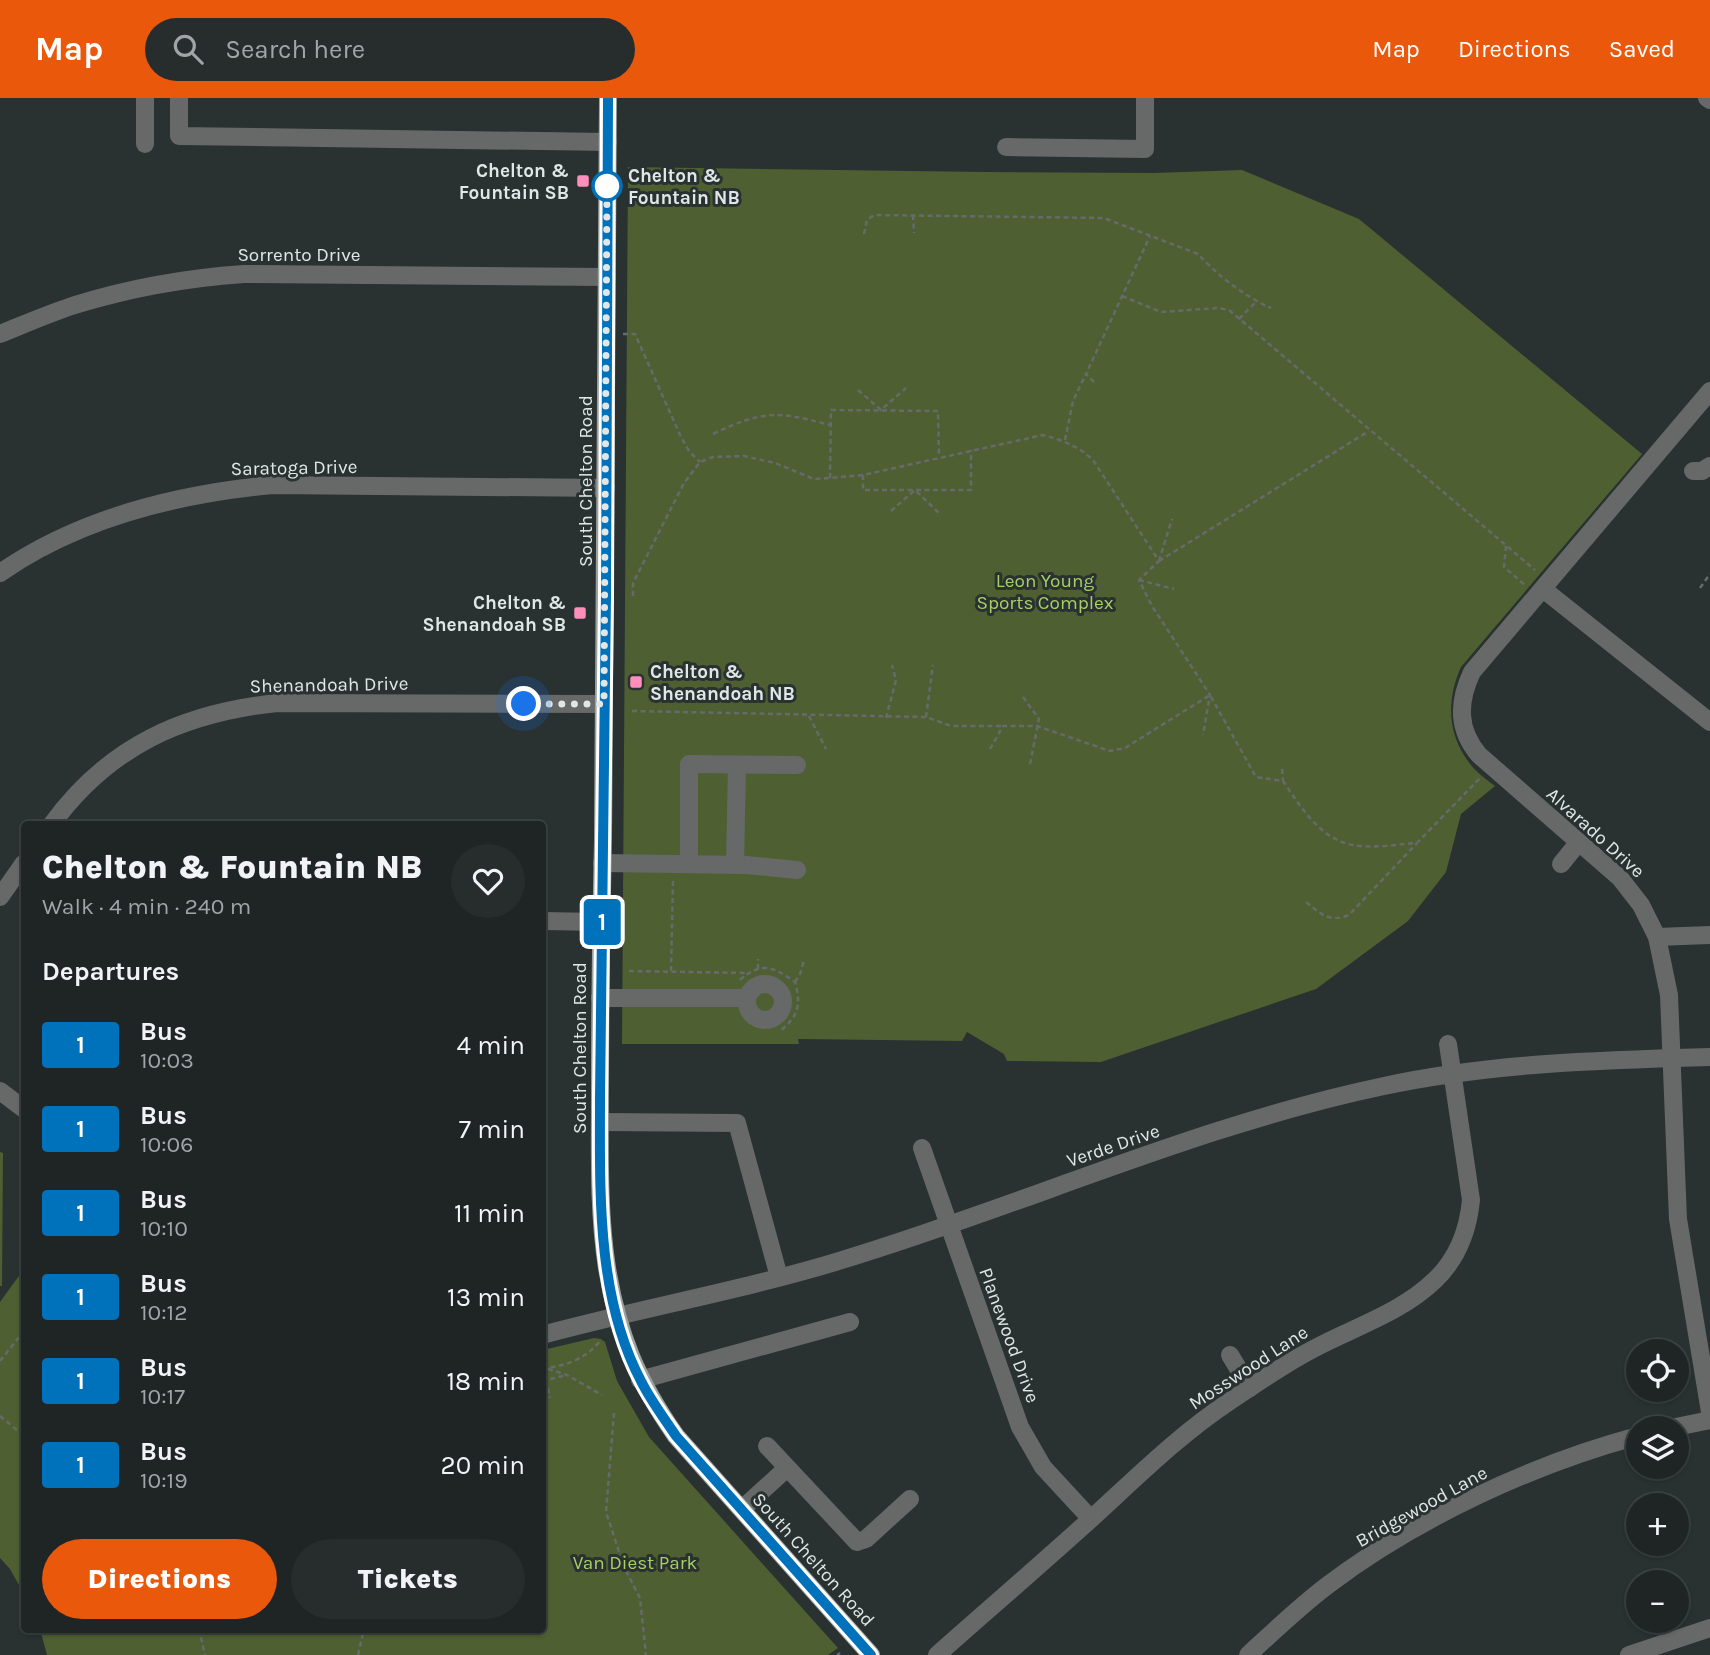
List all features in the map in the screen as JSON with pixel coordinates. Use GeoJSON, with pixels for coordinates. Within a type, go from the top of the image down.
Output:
{"type":"FeatureCollection","features":[{"type":"Feature","properties":{"kind":"main road","name":"South Chelton Road"},"geometry":{"type":"LineString","coordinates":[[608,98],[600,998],[600,1122],[607,1266],[627,1348],[640,1380],[676,1436],[871,1655]]}},
{"type":"Feature","properties":{"kind":"street"},"geometry":{"type":"LineString","coordinates":[[145,98],[145,144]]}},
{"type":"Feature","properties":{"kind":"street"},"geometry":{"type":"LineString","coordinates":[[179,98],[179,136],[608,142]]}},
{"type":"Feature","properties":{"kind":"street"},"geometry":{"type":"LineString","coordinates":[[1006,147],[1145,149],[1145,98]]}},
{"type":"Feature","properties":{"kind":"street","name":"Sorrento Drive"},"geometry":{"type":"LineString","coordinates":[[0,334],[74,306],[143,288],[197,278],[244,274],[607,276]]}},
{"type":"Feature","properties":{"kind":"street","name":"Alvarado Drive"},"geometry":{"type":"LineString","coordinates":[[1710,391],[1535,583],[1472,672],[1466,685],[1461,710],[1462,724],[1471,745],[1490,766],[1632,890],[1657,937],[1669,995],[1678,1219],[1710,1412]]}},
{"type":"Feature","properties":{"kind":"street","name":"Saratoga Drive"},"geometry":{"type":"LineString","coordinates":[[0,573],[68,535],[102,522],[144,508],[222,490],[272,485],[606,488]]}},
{"type":"Feature","properties":{"kind":"street"},"geometry":{"type":"LineString","coordinates":[[1535,583],[1710,722]]}},
{"type":"Feature","properties":{"kind":"street","name":"Shenandoah Drive"},"geometry":{"type":"LineString","coordinates":[[55,821],[90,780],[122,755],[155,735],[190,720],[236,707],[277,703],[604,704]]}},
{"type":"Feature","properties":{"kind":"street"},"geometry":{"type":"LineString","coordinates":[[689,864],[688,764],[797,765]]}},
{"type":"Feature","properties":{"kind":"street"},"geometry":{"type":"LineString","coordinates":[[735,865],[737,765]]}},
{"type":"Feature","properties":{"kind":"street"},"geometry":{"type":"LineString","coordinates":[[1561,863],[1578,843]]}},
{"type":"Feature","properties":{"kind":"street"},"geometry":{"type":"LineString","coordinates":[[602,863],[735,865],[797,870]]}},
{"type":"Feature","properties":{"kind":"street"},"geometry":{"type":"LineString","coordinates":[[0,897],[21,867]]}},
{"type":"Feature","properties":{"kind":"street"},"geometry":{"type":"LineString","coordinates":[[546,921],[602,922]]}},
{"type":"Feature","properties":{"kind":"street"},"geometry":{"type":"LineString","coordinates":[[1657,937],[1710,935]]}},
{"type":"Feature","properties":{"kind":"street"},"geometry":{"type":"LineString","coordinates":[[600,998],[740,998]]}},
{"type":"Feature","properties":{"kind":"street","name":"Mosswood Lane"},"geometry":{"type":"LineString","coordinates":[[937,1655],[1170,1446],[1250,1388],[1322,1344],[1405,1304],[1435,1280],[1456,1254],[1469,1219],[1471,1200],[1448,1044]]}},
{"type":"Feature","properties":{"kind":"street","name":"Verde Drive"},"geometry":{"type":"LineString","coordinates":[[546,1334],[843,1260],[1260,1117],[1387,1086],[1541,1063],[1710,1057]]}},
{"type":"Feature","properties":{"kind":"street"},"geometry":{"type":"LineString","coordinates":[[0,1091],[21,1107]]}},
{"type":"Feature","properties":{"kind":"street"},"geometry":{"type":"LineString","coordinates":[[600,1122],[737,1123],[779,1277]]}},
{"type":"Feature","properties":{"kind":"street","name":"Planewood Drive"},"geometry":{"type":"LineString","coordinates":[[922,1148],[1020,1427],[1043,1467],[1091,1519]]}},
{"type":"Feature","properties":{"kind":"street"},"geometry":{"type":"LineString","coordinates":[[640,1380],[850,1321]]}},
{"type":"Feature","properties":{"kind":"street"},"geometry":{"type":"LineString","coordinates":[[1230,1355],[1250,1388]]}},
{"type":"Feature","properties":{"kind":"street"},"geometry":{"type":"LineString","coordinates":[[1689,1424],[1710,1420]]}},
{"type":"Feature","properties":{"kind":"street","name":"Bridgewood Lane"},"geometry":{"type":"LineString","coordinates":[[1248,1655],[1328,1585],[1406,1534],[1545,1466],[1626,1440]]}},
{"type":"Feature","properties":{"kind":"street"},"geometry":{"type":"LineString","coordinates":[[767,1446],[857,1542],[866,1539],[910,1499]]}},
{"type":"Feature","properties":{"kind":"street"},"geometry":{"type":"LineString","coordinates":[[742,1510],[786,1469]]}},
{"type":"Feature","properties":{"kind":"street"},"geometry":{"type":"LineString","coordinates":[[1629,1655],[1710,1628]]}},
{"type":"Feature","properties":{"kind":"path"},"geometry":{"type":"LineString","coordinates":[[864,234],[867,220],[874,215],[1104,218],[1198,254],[1256,302],[1271,308]]}},
{"type":"Feature","properties":{"kind":"path"},"geometry":{"type":"LineString","coordinates":[[913,215],[914,233]]}},
{"type":"Feature","properties":{"kind":"path"},"geometry":{"type":"LineString","coordinates":[[1065,441],[1073,401],[1150,236]]}},
{"type":"Feature","properties":{"kind":"path"},"geometry":{"type":"LineString","coordinates":[[1122,296],[1161,312],[1218,308],[1229,310],[1506,546],[1535,583]]}},
{"type":"Feature","properties":{"kind":"path"},"geometry":{"type":"LineString","coordinates":[[1239,319],[1256,302]]}},
{"type":"Feature","properties":{"kind":"path"},"geometry":{"type":"LineString","coordinates":[[607,334],[635,334],[681,437],[689,451],[700,462]]}},
{"type":"Feature","properties":{"kind":"path"},"geometry":{"type":"LineString","coordinates":[[1086,373],[1094,382]]}},
{"type":"Feature","properties":{"kind":"path"},"geometry":{"type":"LineString","coordinates":[[881,410],[906,388]]}},
{"type":"Feature","properties":{"kind":"path"},"geometry":{"type":"LineString","coordinates":[[858,390],[881,410]]}},
{"type":"Feature","properties":{"kind":"path"},"geometry":{"type":"LineString","coordinates":[[830,478],[831,410],[938,411],[939,457]]}},
{"type":"Feature","properties":{"kind":"path"},"geometry":{"type":"LineString","coordinates":[[713,433],[733,424],[774,414],[796,415],[831,425]]}},
{"type":"Feature","properties":{"kind":"path"},"geometry":{"type":"LineString","coordinates":[[1139,580],[1159,561],[1369,431]]}},
{"type":"Feature","properties":{"kind":"path"},"geometry":{"type":"LineString","coordinates":[[633,596],[634,583],[639,572],[684,483],[700,462],[713,457],[744,456],[775,463],[814,479],[830,478],[863,475],[1043,435],[1065,441],[1093,460],[1159,561]]}},
{"type":"Feature","properties":{"kind":"path"},"geometry":{"type":"LineString","coordinates":[[863,475],[863,490],[971,490],[971,450]]}},
{"type":"Feature","properties":{"kind":"path"},"geometry":{"type":"LineString","coordinates":[[891,512],[915,490]]}},
{"type":"Feature","properties":{"kind":"path"},"geometry":{"type":"LineString","coordinates":[[915,490],[940,514]]}},
{"type":"Feature","properties":{"kind":"path"},"geometry":{"type":"LineString","coordinates":[[1159,561],[1172,519]]}},
{"type":"Feature","properties":{"kind":"path"},"geometry":{"type":"LineString","coordinates":[[1506,546],[1504,567],[1535,583]]}},
{"type":"Feature","properties":{"kind":"path"},"geometry":{"type":"LineString","coordinates":[[1700,588],[1710,574]]}},
{"type":"Feature","properties":{"kind":"path"},"geometry":{"type":"LineString","coordinates":[[1139,580],[1174,589]]}},
{"type":"Feature","properties":{"kind":"path"},"geometry":{"type":"LineString","coordinates":[[1139,580],[1152,606],[1210,695],[1256,777],[1283,782]]}},
{"type":"Feature","properties":{"kind":"path"},"geometry":{"type":"LineString","coordinates":[[886,718],[896,680],[892,665]]}},
{"type":"Feature","properties":{"kind":"path"},"geometry":{"type":"LineString","coordinates":[[926,717],[933,665]]}},
{"type":"Feature","properties":{"kind":"path"},"geometry":{"type":"LineString","coordinates":[[632,711],[926,717],[951,726],[1037,726],[1110,751],[1125,748],[1210,695]]}},
{"type":"Feature","properties":{"kind":"path"},"geometry":{"type":"LineString","coordinates":[[1203,735],[1210,695]]}},
{"type":"Feature","properties":{"kind":"path"},"geometry":{"type":"LineString","coordinates":[[1023,697],[1039,719],[1030,764]]}},
{"type":"Feature","properties":{"kind":"path"},"geometry":{"type":"LineString","coordinates":[[809,716],[827,750]]}},
{"type":"Feature","properties":{"kind":"path"},"geometry":{"type":"LineString","coordinates":[[990,750],[1003,726]]}},
{"type":"Feature","properties":{"kind":"path"},"geometry":{"type":"LineString","coordinates":[[1306,902],[1322,915],[1337,919],[1349,915],[1490,766]]}},
{"type":"Feature","properties":{"kind":"path"},"geometry":{"type":"LineString","coordinates":[[1282,769],[1283,782],[1306,815],[1340,842],[1361,846],[1417,843]]}},
{"type":"Feature","properties":{"kind":"path"},"geometry":{"type":"LineString","coordinates":[[671,971],[673,874]]}},
{"type":"Feature","properties":{"kind":"path"},"geometry":{"type":"LineString","coordinates":[[758,959],[758,969]]}},
{"type":"Feature","properties":{"kind":"path"},"geometry":{"type":"LineString","coordinates":[[780,1031],[796,1016],[799,1006],[795,982],[803,960]]}},
{"type":"Feature","properties":{"kind":"path"},"geometry":{"type":"LineString","coordinates":[[629,971],[748,973],[758,969],[775,968],[795,982]]}},
{"type":"Feature","properties":{"kind":"path"},"geometry":{"type":"LineString","coordinates":[[740,998],[733,989],[748,973]]}},
{"type":"Feature","properties":{"kind":"path"},"geometry":{"type":"LineString","coordinates":[[0,1362],[21,1335]]}},
{"type":"Feature","properties":{"kind":"path"},"geometry":{"type":"LineString","coordinates":[[546,1367],[570,1363],[594,1349],[600,1341]]}},
{"type":"Feature","properties":{"kind":"path"},"geometry":{"type":"LineString","coordinates":[[546,1369],[566,1375],[602,1395]]}},
{"type":"Feature","properties":{"kind":"path"},"geometry":{"type":"LineString","coordinates":[[546,1380],[566,1375]]}},
{"type":"Feature","properties":{"kind":"path"},"geometry":{"type":"LineString","coordinates":[[546,1387],[550,1398]]}},
{"type":"Feature","properties":{"kind":"path"},"geometry":{"type":"LineString","coordinates":[[614,1413],[606,1512],[613,1540],[640,1598],[646,1655]]}},
{"type":"Feature","properties":{"kind":"path"},"geometry":{"type":"LineString","coordinates":[[0,1416],[21,1434]]}},
{"type":"Feature","properties":{"kind":"path"},"geometry":{"type":"LineString","coordinates":[[200,1633],[205,1655]]}},
{"type":"Feature","properties":{"kind":"path"},"geometry":{"type":"LineString","coordinates":[[358,1655],[362,1633]]}},
{"type":"Feature","properties":{"kind":"green space","name":"Leon Young Sports Complex"},"geometry":{"type":"Polygon","coordinates":[[[628,167],[1154,173],[1242,170],[1359,219],[1642,454],[1461,667],[1451,705],[1453,730],[1471,765],[1495,786],[1461,814],[1446,872],[1408,921],[1316,989],[1101,1062],[1007,1061],[1004,1054],[967,1032],[962,1041],[798,1039],[799,1044],[622,1044],[628,167]]]}},
{"type":"Feature","properties":{"kind":"green space"},"geometry":{"type":"Polygon","coordinates":[[[0,1152],[3,1153],[2,1286],[0,1286],[0,1152]]]}},
{"type":"Feature","properties":{"kind":"green space"},"geometry":{"type":"Polygon","coordinates":[[[21,1273],[21,1589],[0,1558],[0,1302],[21,1273]]]}},
{"type":"Feature","properties":{"kind":"green space","name":"Van Diest Park"},"geometry":{"type":"Polygon","coordinates":[[[594,1338],[605,1342],[617,1381],[649,1437],[838,1648],[828,1655],[47,1655],[41,1633],[546,1633],[546,1349],[594,1338]]]}},
{"type":"Feature","properties":{"kind":"bus line","name":"1"},"geometry":{"type":"LineString","coordinates":[[608,98],[606,596],[600,998],[600,1171],[607,1266],[627,1348],[640,1380],[656,1407],[676,1436],[871,1655]]}},
{"type":"Feature","properties":{"kind":"place","name":"Chelton & Fountain SB"},"geometry":{"type":"Point","coordinates":[583,181]}},
{"type":"Feature","properties":{"kind":"place","name":"Chelton & Fountain NB"},"geometry":{"type":"Point","coordinates":[607,186]}},
{"type":"Feature","properties":{"kind":"place","name":"Chelton & Shenandoah SB"},"geometry":{"type":"Point","coordinates":[580,613]}},
{"type":"Feature","properties":{"kind":"place","name":"Chelton & Shenandoah NB"},"geometry":{"type":"Point","coordinates":[636,682]}},
{"type":"Feature","properties":{"kind":"route"},"geometry":{"type":"LineString","coordinates":[[524,704],[604,704],[607,186]]}}]}
